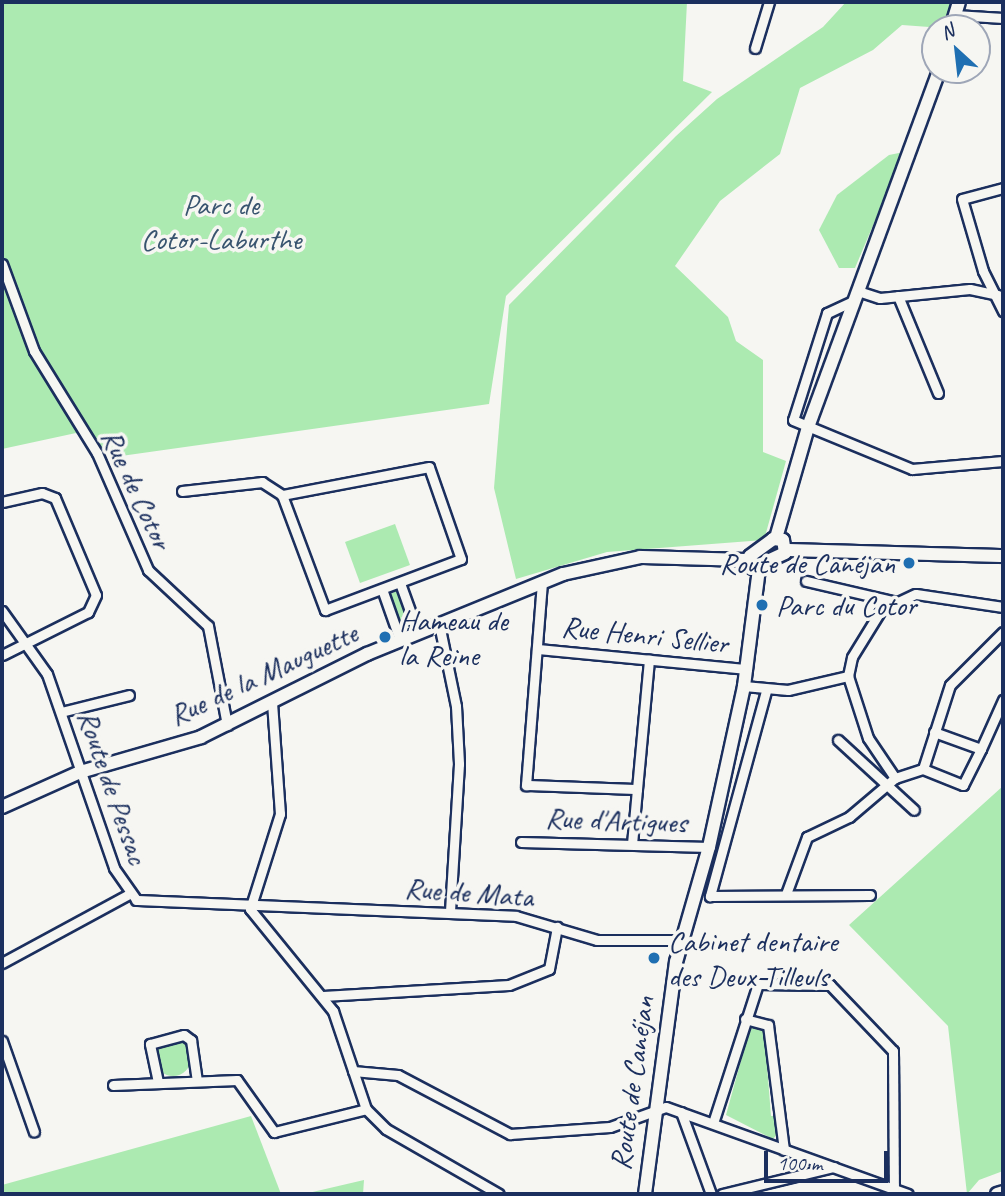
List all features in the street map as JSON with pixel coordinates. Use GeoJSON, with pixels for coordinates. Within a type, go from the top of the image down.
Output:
{"type":"FeatureCollection","features":[{"type":"Feature","properties":{"kind":"street"},"geometry":{"type":"LineString","coordinates":[[755,48],[769,2]]}},
{"type":"Feature","properties":{"kind":"street"},"geometry":{"type":"LineString","coordinates":[[957,8],[1003,18]]}},
{"type":"Feature","properties":{"kind":"street"},"geometry":{"type":"LineString","coordinates":[[934,84],[808,427],[776,538],[748,559],[759,569],[786,550],[1003,556]]}},
{"type":"Feature","properties":{"kind":"street"},"geometry":{"type":"LineString","coordinates":[[1003,188],[962,199],[1003,311]]}},
{"type":"Feature","properties":{"kind":"street","name":"Rue de Cotor"},"geometry":{"type":"LineString","coordinates":[[2,264],[34,351],[97,453],[148,570],[208,626],[227,725]]}},
{"type":"Feature","properties":{"kind":"street"},"geometry":{"type":"LineString","coordinates":[[999,295],[857,296],[827,313],[792,414],[808,427],[912,469],[1003,461]]}},
{"type":"Feature","properties":{"kind":"street"},"geometry":{"type":"LineString","coordinates":[[898,296],[938,393]]}},
{"type":"Feature","properties":{"kind":"street"},"geometry":{"type":"LineString","coordinates":[[182,491],[262,482],[282,495],[325,610],[461,559],[429,467],[282,495]]}},
{"type":"Feature","properties":{"kind":"street"},"geometry":{"type":"LineString","coordinates":[[2,502],[41,493],[55,498],[96,591],[88,612],[24,640],[2,655]]}},
{"type":"Feature","properties":{"kind":"street"},"geometry":{"type":"LineString","coordinates":[[776,538],[786,550]]}},
{"type":"Feature","properties":{"kind":"street","name":"Rue de la Mauguette"},"geometry":{"type":"LineString","coordinates":[[2,807],[80,772],[227,725],[400,640],[542,582],[625,559],[748,559]]}},
{"type":"Feature","properties":{"kind":"street","name":"Route de Canéjan"},"geometry":{"type":"LineString","coordinates":[[645,1194],[653,1108],[681,940],[709,847],[744,686],[759,569]]}},
{"type":"Feature","properties":{"kind":"street"},"geometry":{"type":"LineString","coordinates":[[806,580],[892,601],[916,594],[1003,607]]}},
{"type":"Feature","properties":{"kind":"street"},"geometry":{"type":"LineString","coordinates":[[542,582],[526,785],[637,789]]}},
{"type":"Feature","properties":{"kind":"street"},"geometry":{"type":"LineString","coordinates":[[400,583],[418,633]]}},
{"type":"Feature","properties":{"kind":"street"},"geometry":{"type":"LineString","coordinates":[[382,589],[400,640]]}},
{"type":"Feature","properties":{"kind":"street"},"geometry":{"type":"LineString","coordinates":[[892,601],[852,657],[848,676],[868,738],[895,778]]}},
{"type":"Feature","properties":{"kind":"street","name":"Route de Pessac"},"geometry":{"type":"LineString","coordinates":[[2,611],[47,674],[80,772],[127,895],[152,905],[250,909]]}},
{"type":"Feature","properties":{"kind":"street"},"geometry":{"type":"LineString","coordinates":[[439,624],[456,706],[459,764],[450,911]]}},
{"type":"Feature","properties":{"kind":"street"},"geometry":{"type":"LineString","coordinates":[[923,769],[950,685],[1003,632]]}},
{"type":"Feature","properties":{"kind":"street","name":"Rue Henri Sellier"},"geometry":{"type":"LineString","coordinates":[[538,649],[747,669]]}},
{"type":"Feature","properties":{"kind":"street"},"geometry":{"type":"LineString","coordinates":[[632,844],[649,660]]}},
{"type":"Feature","properties":{"kind":"street"},"geometry":{"type":"LineString","coordinates":[[744,686],[766,691],[848,676]]}},
{"type":"Feature","properties":{"kind":"street"},"geometry":{"type":"LineString","coordinates":[[766,691],[710,896],[870,895]]}},
{"type":"Feature","properties":{"kind":"street"},"geometry":{"type":"LineString","coordinates":[[61,712],[129,695]]}},
{"type":"Feature","properties":{"kind":"street"},"geometry":{"type":"LineString","coordinates":[[786,894],[807,838],[849,817],[895,778],[923,769],[963,785],[1003,699]]}},
{"type":"Feature","properties":{"kind":"street"},"geometry":{"type":"LineString","coordinates":[[272,702],[279,822],[250,909],[258,926],[323,996],[366,1109],[386,1129],[499,1194]]}},
{"type":"Feature","properties":{"kind":"street"},"geometry":{"type":"LineString","coordinates":[[934,732],[981,750]]}},
{"type":"Feature","properties":{"kind":"street"},"geometry":{"type":"LineString","coordinates":[[838,740],[914,810]]}},
{"type":"Feature","properties":{"kind":"street","name":"Rue d'Artigues"},"geometry":{"type":"LineString","coordinates":[[521,842],[709,847]]}},
{"type":"Feature","properties":{"kind":"street"},"geometry":{"type":"LineString","coordinates":[[2,963],[127,895]]}},
{"type":"Feature","properties":{"kind":"street","name":"Rue de Mata"},"geometry":{"type":"LineString","coordinates":[[250,909],[450,911],[516,916],[614,942],[681,940]]}},
{"type":"Feature","properties":{"kind":"street"},"geometry":{"type":"LineString","coordinates":[[323,996],[509,985],[549,969],[557,927]]}},
{"type":"Feature","properties":{"kind":"street"},"geometry":{"type":"LineString","coordinates":[[713,1123],[758,984],[830,985],[891,1046],[894,1189]]}},
{"type":"Feature","properties":{"kind":"street"},"geometry":{"type":"LineString","coordinates":[[745,1018],[768,1025],[784,1150]]}},
{"type":"Feature","properties":{"kind":"street"},"geometry":{"type":"LineString","coordinates":[[158,1082],[150,1044],[184,1035],[191,1040],[197,1081]]}},
{"type":"Feature","properties":{"kind":"street"},"geometry":{"type":"LineString","coordinates":[[2,1041],[34,1132]]}},
{"type":"Feature","properties":{"kind":"street"},"geometry":{"type":"LineString","coordinates":[[353,1071],[398,1075],[510,1133],[610,1127],[653,1108],[681,1112],[908,1194]]}},
{"type":"Feature","properties":{"kind":"street"},"geometry":{"type":"LineString","coordinates":[[113,1085],[243,1082],[261,1121],[274,1132],[366,1109]]}},
{"type":"Feature","properties":{"kind":"street"},"geometry":{"type":"LineString","coordinates":[[681,1112],[711,1194]]}},
{"type":"Feature","properties":{"kind":"street"},"geometry":{"type":"LineString","coordinates":[[722,1194],[836,1167]]}},
{"type":"Feature","properties":{"kind":"street"},"geometry":{"type":"LineString","coordinates":[[997,1194],[1003,1192]]}},
{"type":"Feature","properties":{"kind":"green space","name":"Parc de Cotor-Laburthe"},"geometry":{"type":"Polygon","coordinates":[[[2,2],[687,2],[683,81],[712,92],[506,296],[489,404],[114,457],[76,433],[2,449],[2,2]]]}},
{"type":"Feature","properties":{"kind":"green space"},"geometry":{"type":"Polygon","coordinates":[[[846,2],[952,2],[948,14],[921,14],[921,26],[902,25],[873,50],[800,88],[780,154],[720,201],[675,266],[728,317],[736,341],[763,360],[763,452],[786,461],[764,540],[607,552],[516,579],[494,488],[509,305],[676,136],[717,99],[823,27],[846,2]]]}},
{"type":"Feature","properties":{"kind":"green space"},"geometry":{"type":"Polygon","coordinates":[[[904,152],[855,268],[839,268],[819,230],[837,195],[889,155],[904,152]]]}},
{"type":"Feature","properties":{"kind":"green space"},"geometry":{"type":"Polygon","coordinates":[[[395,524],[410,565],[360,583],[345,542],[395,524]]]}},
{"type":"Feature","properties":{"kind":"green space"},"geometry":{"type":"Polygon","coordinates":[[[398,590],[411,625],[402,630],[387,596],[398,590]]]}},
{"type":"Feature","properties":{"kind":"green space"},"geometry":{"type":"Polygon","coordinates":[[[1003,786],[1003,1171],[979,1180],[967,1194],[948,1026],[849,925],[1003,786]]]}},
{"type":"Feature","properties":{"kind":"green space"},"geometry":{"type":"Polygon","coordinates":[[[751,1024],[764,1027],[771,1116],[778,1116],[780,1131],[773,1139],[726,1115],[751,1024]]]}},
{"type":"Feature","properties":{"kind":"green space"},"geometry":{"type":"Polygon","coordinates":[[[173,1040],[186,1045],[191,1058],[186,1071],[173,1076],[160,1071],[155,1058],[160,1045],[173,1040]]]}},
{"type":"Feature","properties":{"kind":"green space"},"geometry":{"type":"Polygon","coordinates":[[[251,1116],[281,1194],[2,1194],[2,1185],[251,1116]]]}},
{"type":"Feature","properties":{"kind":"green space"},"geometry":{"type":"Polygon","coordinates":[[[364,1180],[363,1194],[304,1194],[364,1180]]]}},
{"type":"Feature","properties":{"kind":"place","name":"Route de Canéjan"},"geometry":{"type":"Point","coordinates":[909,563]}},
{"type":"Feature","properties":{"kind":"place","name":"Parc du Cotor"},"geometry":{"type":"Point","coordinates":[762,605]}},
{"type":"Feature","properties":{"kind":"place","name":"Hameau de la Reine"},"geometry":{"type":"Point","coordinates":[385,637]}},
{"type":"Feature","properties":{"kind":"place","name":"Cabinet dentaire des Deux Tilleuls"},"geometry":{"type":"Point","coordinates":[654,958]}}]}
